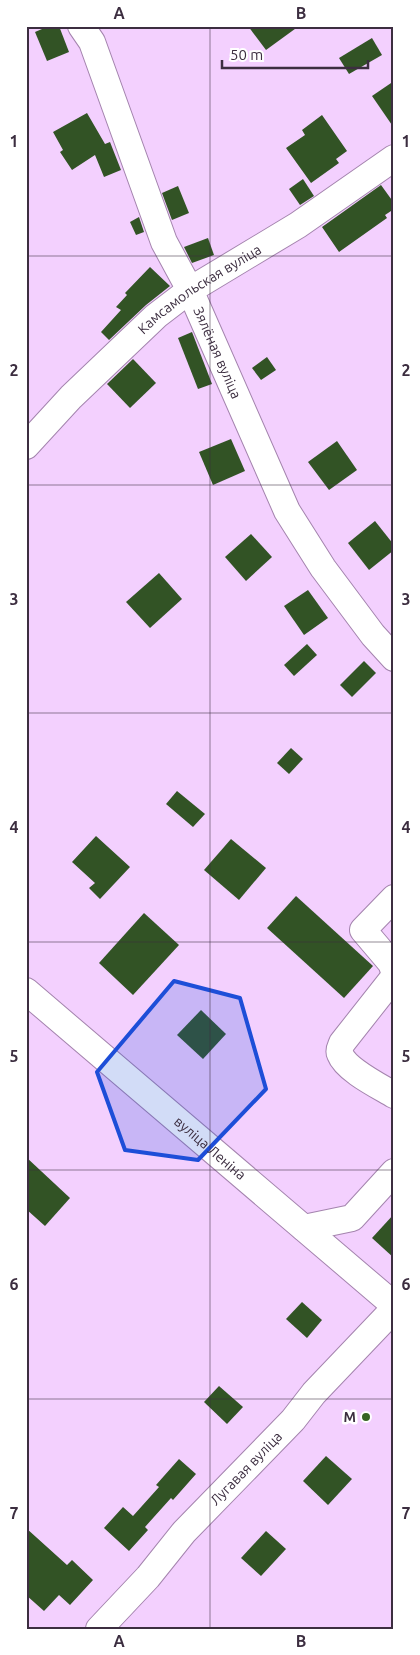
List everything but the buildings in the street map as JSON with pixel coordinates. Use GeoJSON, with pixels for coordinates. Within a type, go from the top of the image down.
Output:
{"type":"FeatureCollection","features":[{"type":"Feature","properties":{"kind":"street","name":"Зялёная вуліца"},"geometry":{"type":"LineString","coordinates":[[81,26],[92,42],[164,242],[190,290],[287,511],[323,568],[373,635],[394,658]]}},
{"type":"Feature","properties":{"kind":"street","name":"Камсамольская вуліца"},"geometry":{"type":"LineString","coordinates":[[26,446],[70,397],[156,316],[190,290],[298,225],[394,158]]}},
{"type":"Feature","properties":{"kind":"street"},"geometry":{"type":"LineString","coordinates":[[394,898],[362,930],[391,963],[394,971]]}},
{"type":"Feature","properties":{"kind":"street"},"geometry":{"type":"LineString","coordinates":[[394,977],[342,1043],[339,1050],[348,1065],[394,1096]]}},
{"type":"Feature","properties":{"kind":"street","name":"вуліца Леніна"},"geometry":{"type":"LineString","coordinates":[[26,991],[394,1305]]}},
{"type":"Feature","properties":{"kind":"street"},"geometry":{"type":"LineString","coordinates":[[344,1262],[352,1218],[394,1172]]}},
{"type":"Feature","properties":{"kind":"street"},"geometry":{"type":"LineString","coordinates":[[304,1228],[352,1218]]}},
{"type":"Feature","properties":{"kind":"street","name":"Лугавая вуліца"},"geometry":{"type":"LineString","coordinates":[[99,1629],[148,1577],[184,1532],[293,1420],[314,1393],[394,1310]]}},
{"type":"Feature","properties":{"kind":"highlighted area"},"geometry":{"type":"Polygon","coordinates":[[[174,981],[240,998],[266,1089],[198,1160],[125,1150],[97,1072],[174,981]]]}},
{"type":"Feature","properties":{"kind":"place","name":"M"},"geometry":{"type":"Point","coordinates":[366,1417]}}]}
